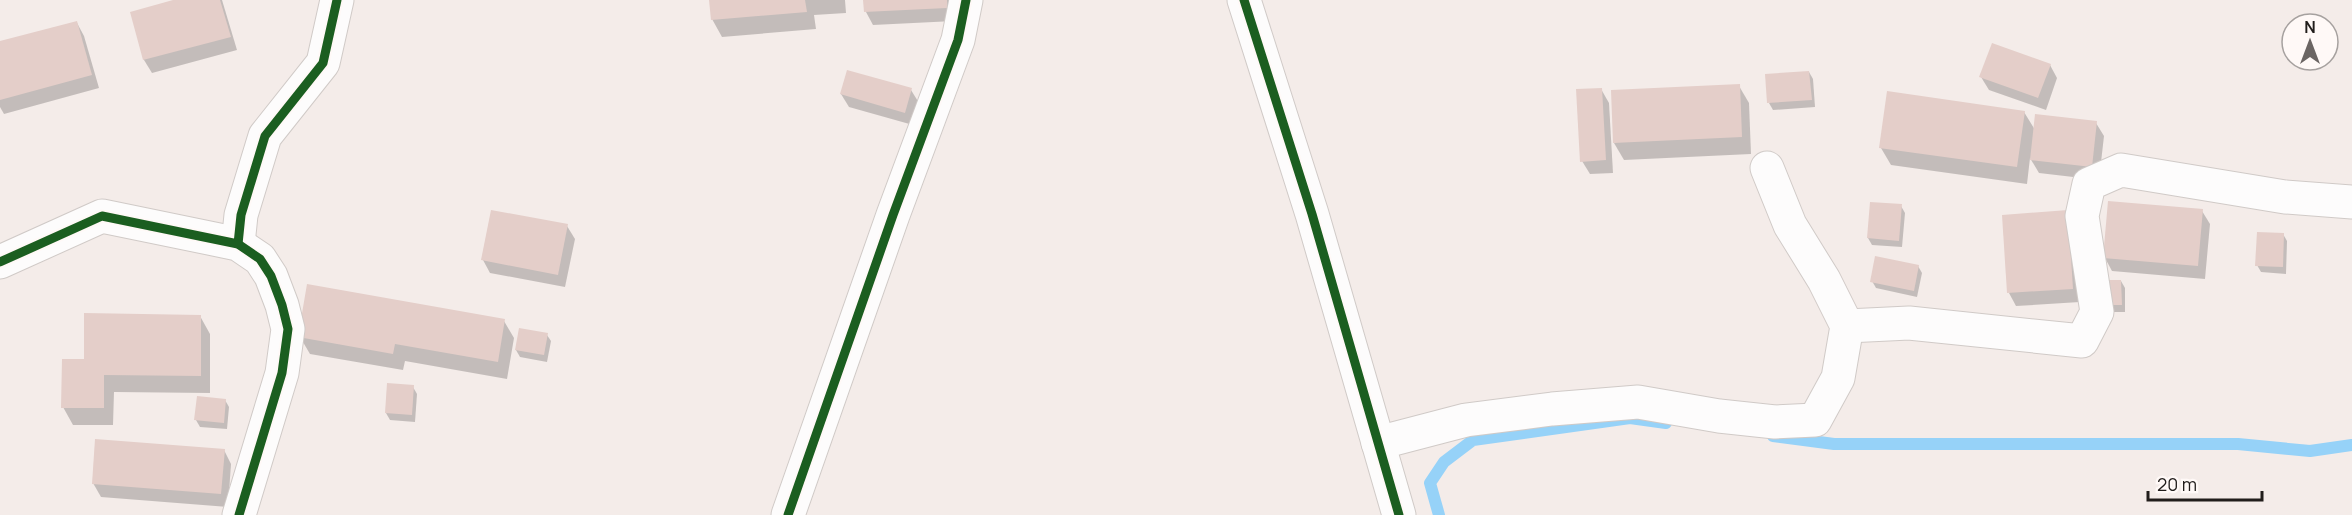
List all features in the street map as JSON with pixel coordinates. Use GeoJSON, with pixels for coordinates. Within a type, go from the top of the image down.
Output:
{"type":"FeatureCollection","features":[{"type":"Feature","properties":{"kind":"street"},"geometry":{"type":"LineString","coordinates":[[238,244],[241,215],[265,136],[323,63],[337,0]]}},
{"type":"Feature","properties":{"kind":"street"},"geometry":{"type":"LineString","coordinates":[[788,515],[893,215],[958,40],[966,0]]}},
{"type":"Feature","properties":{"kind":"street"},"geometry":{"type":"LineString","coordinates":[[1244,0],[1312,214],[1399,515]]}},
{"type":"Feature","properties":{"kind":"street"},"geometry":{"type":"LineString","coordinates":[[1378,443],[1466,420],[1552,409],[1638,402],[1775,422],[1815,420],[1838,378],[1847,326],[1824,280],[1790,225],[1767,168]]}},
{"type":"Feature","properties":{"kind":"street"},"geometry":{"type":"LineString","coordinates":[[1847,326],[1909,323],[2082,341],[2097,312],[2082,216],[2088,184],[2121,170],[2285,197],[2352,202]]}},
{"type":"Feature","properties":{"kind":"street"},"geometry":{"type":"LineString","coordinates":[[0,262],[102,216],[238,244],[260,259],[271,276],[288,329],[282,373],[239,515]]}},
{"type":"Feature","properties":{"kind":"building"},"geometry":{"type":"Polygon","coordinates":[[[173,0],[220,0],[231,37],[143,60],[130,12],[173,0]]]}},
{"type":"Feature","properties":{"kind":"building"},"geometry":{"type":"Polygon","coordinates":[[[709,0],[805,0],[807,12],[711,20],[709,0]]]}},
{"type":"Feature","properties":{"kind":"building"},"geometry":{"type":"Polygon","coordinates":[[[863,0],[947,0],[947,8],[864,12],[863,0]]]}},
{"type":"Feature","properties":{"kind":"building"},"geometry":{"type":"Polygon","coordinates":[[[77,21],[92,75],[0,100],[0,41],[77,21]]]}},
{"type":"Feature","properties":{"kind":"building"},"geometry":{"type":"Polygon","coordinates":[[[1992,43],[2051,64],[2038,98],[1979,77],[1992,43]]]}},
{"type":"Feature","properties":{"kind":"building"},"geometry":{"type":"Polygon","coordinates":[[[847,70],[912,88],[905,113],[840,94],[847,70]]]}},
{"type":"Feature","properties":{"kind":"building"},"geometry":{"type":"Polygon","coordinates":[[[1809,71],[1812,100],[1767,103],[1765,74],[1809,71]]]}},
{"type":"Feature","properties":{"kind":"building"},"geometry":{"type":"Polygon","coordinates":[[[1740,84],[1742,137],[1613,143],[1611,90],[1740,84]]]}},
{"type":"Feature","properties":{"kind":"building"},"geometry":{"type":"Polygon","coordinates":[[[1602,88],[1606,160],[1580,162],[1576,89],[1602,88]]]}},
{"type":"Feature","properties":{"kind":"building"},"geometry":{"type":"Polygon","coordinates":[[[1887,91],[2025,111],[2017,167],[1879,148],[1887,91]]]}},
{"type":"Feature","properties":{"kind":"building"},"geometry":{"type":"Polygon","coordinates":[[[2035,114],[2097,121],[2092,167],[2030,160],[2035,114]]]}},
{"type":"Feature","properties":{"kind":"building"},"geometry":{"type":"Polygon","coordinates":[[[2108,201],[2203,209],[2198,266],[2103,258],[2108,201]]]}},
{"type":"Feature","properties":{"kind":"building"},"geometry":{"type":"Polygon","coordinates":[[[1870,202],[1902,204],[1899,241],[1867,238],[1870,202]]]}},
{"type":"Feature","properties":{"kind":"building"},"geometry":{"type":"Polygon","coordinates":[[[491,210],[568,224],[558,275],[481,260],[491,210]]]}},
{"type":"Feature","properties":{"kind":"building"},"geometry":{"type":"Polygon","coordinates":[[[2068,210],[2073,289],[2007,293],[2002,215],[2068,210]]]}},
{"type":"Feature","properties":{"kind":"building"},"geometry":{"type":"Polygon","coordinates":[[[2257,232],[2284,233],[2283,267],[2255,266],[2257,232]]]}},
{"type":"Feature","properties":{"kind":"building"},"geometry":{"type":"Polygon","coordinates":[[[1875,256],[1919,265],[1914,291],[1870,282],[1875,256]]]}},
{"type":"Feature","properties":{"kind":"building"},"geometry":{"type":"Polygon","coordinates":[[[2108,280],[2121,280],[2122,305],[2108,305],[2108,280]]]}},
{"type":"Feature","properties":{"kind":"building"},"geometry":{"type":"Polygon","coordinates":[[[307,284],[505,319],[498,362],[395,344],[393,354],[298,337],[307,284]]]}},
{"type":"Feature","properties":{"kind":"building"},"geometry":{"type":"Polygon","coordinates":[[[84,313],[201,315],[201,376],[104,375],[104,408],[61,408],[62,359],[84,359],[84,313]]]}},
{"type":"Feature","properties":{"kind":"building"},"geometry":{"type":"Polygon","coordinates":[[[519,328],[548,333],[544,355],[515,350],[519,328]]]}},
{"type":"Feature","properties":{"kind":"building"},"geometry":{"type":"Polygon","coordinates":[[[387,383],[414,385],[412,415],[385,413],[387,383]]]}},
{"type":"Feature","properties":{"kind":"building"},"geometry":{"type":"Polygon","coordinates":[[[197,396],[226,399],[224,423],[194,420],[197,396]]]}},
{"type":"Feature","properties":{"kind":"building"},"geometry":{"type":"Polygon","coordinates":[[[95,439],[225,449],[221,494],[92,484],[95,439]]]}},
{"type":"Feature","properties":{"kind":"waterway"},"geometry":{"type":"LineString","coordinates":[[1439,515],[1430,483],[1444,462],[1473,440],[1630,418],[1666,423]]}},
{"type":"Feature","properties":{"kind":"waterway"},"geometry":{"type":"LineString","coordinates":[[1773,436],[1834,444],[2238,444],[2310,451],[2352,445]]}},
{"type":"Feature","properties":{"kind":"cycle path"},"geometry":{"type":"LineString","coordinates":[[238,244],[241,215],[265,136],[323,63],[337,0]]}},
{"type":"Feature","properties":{"kind":"cycle path"},"geometry":{"type":"LineString","coordinates":[[788,515],[893,215],[958,40],[966,0]]}},
{"type":"Feature","properties":{"kind":"cycle path"},"geometry":{"type":"LineString","coordinates":[[1244,0],[1312,214],[1399,515]]}},
{"type":"Feature","properties":{"kind":"cycle path"},"geometry":{"type":"LineString","coordinates":[[0,262],[102,216],[238,244],[260,259],[271,276],[288,329],[282,373],[239,515]]}}]}
